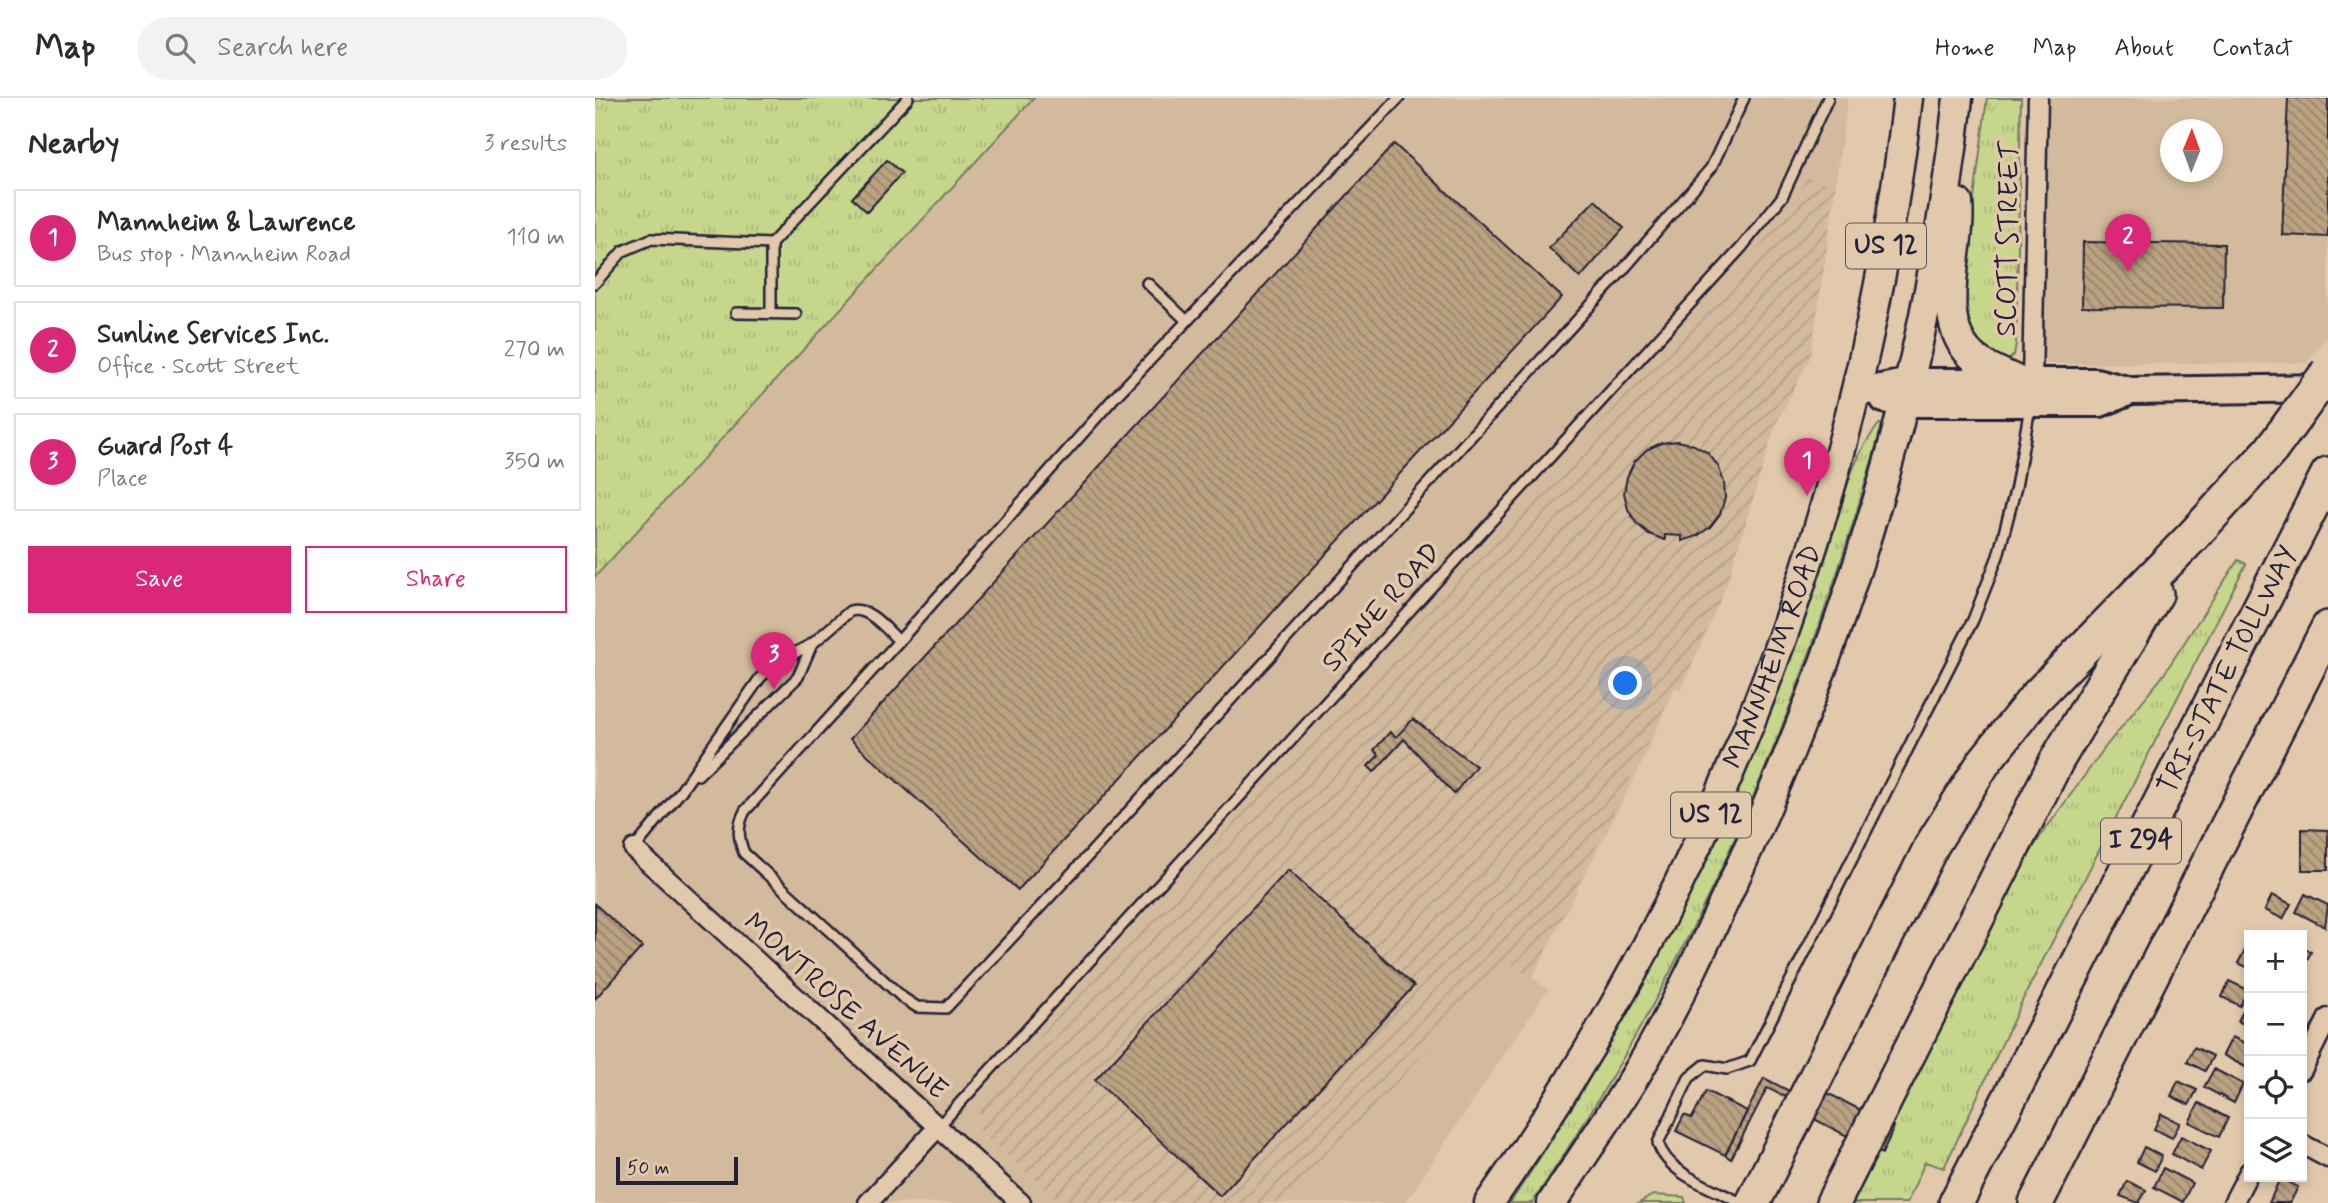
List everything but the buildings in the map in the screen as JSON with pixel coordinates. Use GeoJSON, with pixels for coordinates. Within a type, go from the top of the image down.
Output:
{"type":"FeatureCollection","features":[{"type":"Feature","properties":{"kind":"highway"},"geometry":{"type":"LineString","coordinates":[[1753,1203],[1932,845],[1985,762],[2035,698],[2193,536],[2271,450],[2328,372]]}},
{"type":"Feature","properties":{"kind":"highway","name":"TRI-STATE TOLLWAY"},"geometry":{"type":"LineString","coordinates":[[1956,1203],[2327,476]]}},
{"type":"Feature","properties":{"kind":"highway"},"geometry":{"type":"LineString","coordinates":[[1833,1203],[2057,760],[2122,648],[2193,536]]}},
{"type":"Feature","properties":{"kind":"highway","name":"I 294"},"geometry":{"type":"LineString","coordinates":[[2036,1203],[2328,628]]}},
{"type":"Feature","properties":{"kind":"main road","name":"MANNHEIM ROAD"},"geometry":{"type":"LineString","coordinates":[[1489,1203],[1539,1133],[1586,1056],[1694,854],[1779,649],[1811,555],[1858,393],[1881,282],[1908,98]]}},
{"type":"Feature","properties":{"kind":"main road","name":"MANNHEIM ROAD"},"geometry":{"type":"LineString","coordinates":[[1552,1203],[1638,1072],[1710,932],[1814,696],[1867,542],[1907,393],[1933,268],[1958,98]]}},
{"type":"Feature","properties":{"kind":"main road"},"geometry":{"type":"LineString","coordinates":[[1953,144],[1959,216],[1951,298],[1959,339],[1973,357],[2027,389]]}},
{"type":"Feature","properties":{"kind":"main road"},"geometry":{"type":"LineString","coordinates":[[1858,393],[2027,389],[2096,382],[2131,391],[2328,388]]}},
{"type":"Feature","properties":{"kind":"street","name":"SCOTT STREET"},"geometry":{"type":"LineString","coordinates":[[2027,389],[2038,98]]}},
{"type":"Feature","properties":{"kind":"street","name":"MONTROSE AVENUE"},"geometry":{"type":"LineString","coordinates":[[634,849],[1021,1203]]}},
{"type":"Feature","properties":{"kind":"street"},"geometry":{"type":"LineString","coordinates":[[2307,1060],[2328,1018]]}},
{"type":"Feature","properties":{"kind":"street"},"geometry":{"type":"LineString","coordinates":[[868,1203],[938,1127]]}},
{"type":"Feature","properties":{"kind":"street"},"geometry":{"type":"LineString","coordinates":[[2307,1147],[2328,1158]]}},
{"type":"Feature","properties":{"kind":"street"},"geometry":{"type":"LineString","coordinates":[[2233,1203],[2244,1182]]}},
{"type":"Feature","properties":{"kind":"lane"},"geometry":{"type":"LineString","coordinates":[[771,313],[771,244],[908,98]]}},
{"type":"Feature","properties":{"kind":"lane"},"geometry":{"type":"LineString","coordinates":[[1399,98],[1113,399],[745,811],[740,820],[740,841],[744,853],[903,999],[917,1007],[946,1008],[959,996],[1595,302],[1711,168],[1744,98]]}},
{"type":"Feature","properties":{"kind":"lane","name":"SPINE ROAD"},"geometry":{"type":"LineString","coordinates":[[938,1127],[1742,247],[1782,197],[1828,98]]}},
{"type":"Feature","properties":{"kind":"lane"},"geometry":{"type":"LineString","coordinates":[[595,283],[623,251],[651,239],[771,244]]}},
{"type":"Feature","properties":{"kind":"lane"},"geometry":{"type":"LineString","coordinates":[[1147,283],[1187,321]]}},
{"type":"Feature","properties":{"kind":"lane"},"geometry":{"type":"LineString","coordinates":[[736,313],[796,314]]}},
{"type":"Feature","properties":{"kind":"lane"},"geometry":{"type":"LineString","coordinates":[[1741,1203],[1683,1172],[1663,1158],[1658,1143],[1689,1078],[1705,1065],[1727,1069],[1750,1060],[1948,673],[1998,555],[2022,460],[2027,389]]}},
{"type":"Feature","properties":{"kind":"lane"},"geometry":{"type":"LineString","coordinates":[[634,849],[681,791],[760,678],[776,663],[812,644],[830,625],[859,609],[867,612],[899,641]]}},
{"type":"Feature","properties":{"kind":"lane"},"geometry":{"type":"LineString","coordinates":[[681,791],[797,677],[812,644]]}},
{"type":"Feature","properties":{"kind":"shaded area"},"geometry":{"type":"Polygon","coordinates":[[[595,98],[1848,98],[1811,355],[1775,426],[1727,584],[1681,690],[1675,687],[1640,767],[1532,978],[1548,989],[1405,1203],[595,1203],[595,98]]]}},
{"type":"Feature","properties":{"kind":"shaded area"},"geometry":{"type":"Polygon","coordinates":[[[2048,98],[2328,98],[2328,335],[2307,363],[2038,364],[2048,98]]]}},
{"type":"Feature","properties":{"kind":"shaded area"},"geometry":{"type":"Polygon","coordinates":[[[1807,178],[1836,185],[1811,355],[1775,426],[1727,584],[1681,690],[1675,687],[1532,978],[1508,962],[1286,1203],[1062,1203],[975,1127],[983,1103],[1045,1029],[1737,274],[1787,213],[1807,178]]]}},
{"type":"Feature","properties":{"kind":"green space"},"geometry":{"type":"Polygon","coordinates":[[[595,98],[1034,98],[595,577],[595,98]]]}},
{"type":"Feature","properties":{"kind":"green space"},"geometry":{"type":"Polygon","coordinates":[[[1987,98],[2021,98],[2016,344],[2014,355],[2006,362],[1977,351],[1963,312],[1987,98]]]}},
{"type":"Feature","properties":{"kind":"green space"},"geometry":{"type":"Polygon","coordinates":[[[1879,424],[1882,425],[1851,530],[1817,632],[1739,829],[1694,925],[1645,1019],[1591,1111],[1532,1203],[1510,1203],[1618,1030],[1712,849],[1783,681],[1853,469],[1879,424]]]}},
{"type":"Feature","properties":{"kind":"green space"},"geometry":{"type":"Polygon","coordinates":[[[2238,560],[2246,564],[2024,997],[1944,1168],[1925,1162],[1907,1203],[1853,1203],[2009,887],[2040,837],[2106,746],[2162,677],[2238,560]]]}},
{"type":"Feature","properties":{"kind":"green space"},"geometry":{"type":"Polygon","coordinates":[[[1653,1195],[1684,1197],[1686,1203],[1639,1203],[1653,1195]]]}},
{"type":"Feature","properties":{"kind":"place","name":"Sunline Services Inc."},"geometry":{"type":"Point","coordinates":[2128,272]}},
{"type":"Feature","properties":{"kind":"place","name":"Mannheim & Lawrence"},"geometry":{"type":"Point","coordinates":[1807,496]}},
{"type":"Feature","properties":{"kind":"place","name":"Guard Post 4"},"geometry":{"type":"Point","coordinates":[774,690]}}]}
